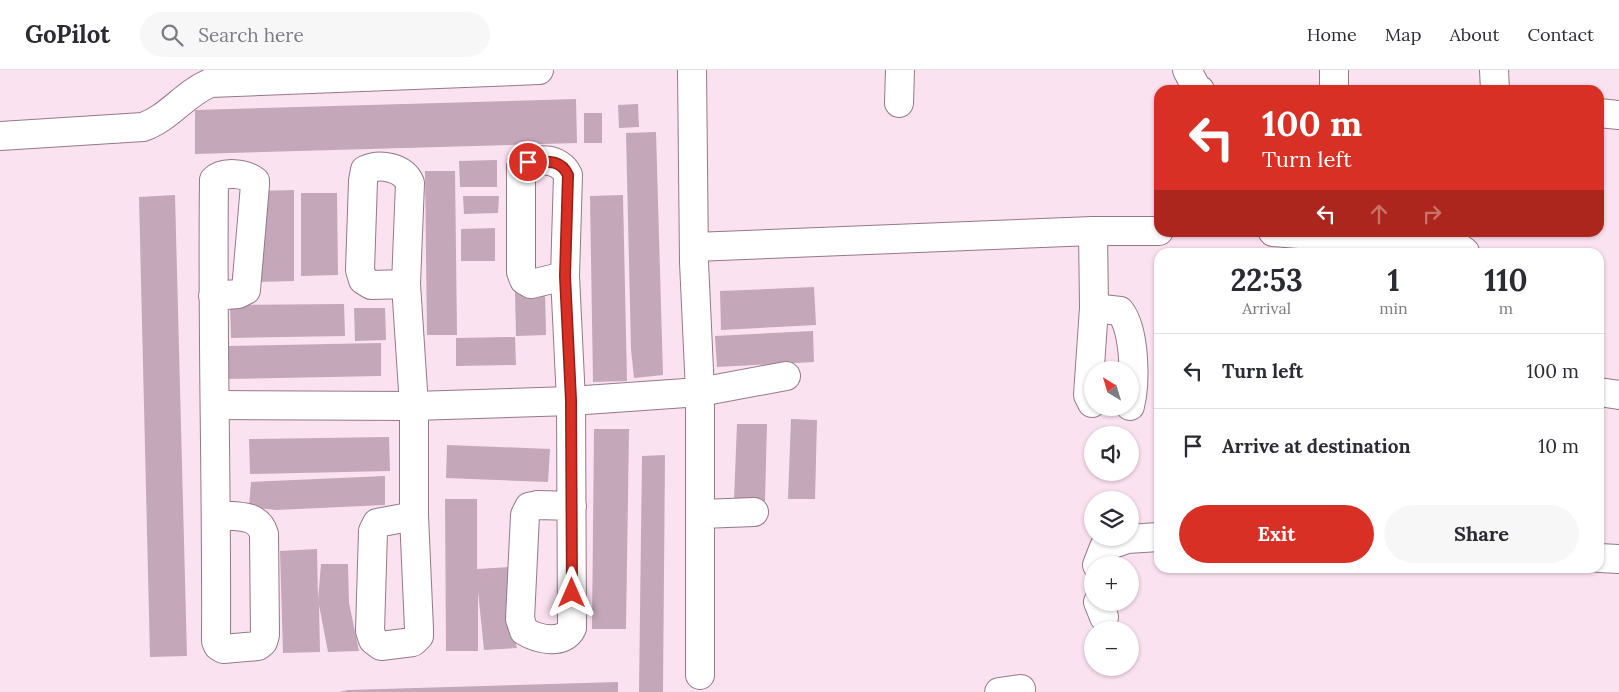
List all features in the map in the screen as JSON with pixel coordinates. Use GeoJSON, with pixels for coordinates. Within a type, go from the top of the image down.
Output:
{"type":"FeatureCollection","features":[{"type":"Feature","properties":{"kind":"street"},"geometry":{"type":"LineString","coordinates":[[0,136],[143,128],[155,123],[188,95],[210,83],[538,70]]}},
{"type":"Feature","properties":{"kind":"street"},"geometry":{"type":"LineString","coordinates":[[680,70],[693,70],[694,247],[700,392],[700,675]]}},
{"type":"Feature","properties":{"kind":"street"},"geometry":{"type":"LineString","coordinates":[[899,103],[900,70]]}},
{"type":"Feature","properties":{"kind":"street"},"geometry":{"type":"LineString","coordinates":[[1187,70],[1195,85]]}},
{"type":"Feature","properties":{"kind":"street"},"geometry":{"type":"LineString","coordinates":[[1334,70],[1334,85]]}},
{"type":"Feature","properties":{"kind":"street"},"geometry":{"type":"LineString","coordinates":[[1494,70],[1494,85]]}},
{"type":"Feature","properties":{"kind":"street"},"geometry":{"type":"LineString","coordinates":[[1604,113],[1619,114]]}},
{"type":"Feature","properties":{"kind":"street"},"geometry":{"type":"LineString","coordinates":[[694,247],[1154,230]]}},
{"type":"Feature","properties":{"kind":"street"},"geometry":{"type":"LineString","coordinates":[[1090,361],[1094,308],[1093,231]]}},
{"type":"Feature","properties":{"kind":"street"},"geometry":{"type":"LineString","coordinates":[[1294,237],[1328,245],[1457,246],[1460,248]]}},
{"type":"Feature","properties":{"kind":"street"},"geometry":{"type":"LineString","coordinates":[[565,276],[571,400],[572,506],[572,628],[569,635],[561,639],[534,637],[524,631],[520,619],[526,515],[529,507],[538,505],[572,506]]}},
{"type":"Feature","properties":{"kind":"street"},"geometry":{"type":"LineString","coordinates":[[406,284],[414,406],[414,516]]}},
{"type":"Feature","properties":{"kind":"street"},"geometry":{"type":"LineString","coordinates":[[212,296],[217,515]]}},
{"type":"Feature","properties":{"kind":"street"},"geometry":{"type":"LineString","coordinates":[[1094,308],[1120,311],[1126,319],[1131,361]]}},
{"type":"Feature","properties":{"kind":"street"},"geometry":{"type":"LineString","coordinates":[[215,405],[414,406],[571,400],[700,392],[786,376]]}},
{"type":"Feature","properties":{"kind":"street"},"geometry":{"type":"LineString","coordinates":[[1604,393],[1619,395]]}},
{"type":"Feature","properties":{"kind":"street"},"geometry":{"type":"LineString","coordinates":[[701,514],[754,512]]}},
{"type":"Feature","properties":{"kind":"street"},"geometry":{"type":"LineString","coordinates":[[1101,556],[1104,548],[1127,539],[1154,537]]}},
{"type":"Feature","properties":{"kind":"street"},"geometry":{"type":"LineString","coordinates":[[1604,558],[1619,559]]}},
{"type":"Feature","properties":{"kind":"building"},"geometry":{"type":"Polygon","coordinates":[[[576,99],[577,143],[195,154],[195,110],[576,99]]]}},
{"type":"Feature","properties":{"kind":"building"},"geometry":{"type":"Polygon","coordinates":[[[638,104],[639,127],[619,128],[618,105],[638,104]]]}},
{"type":"Feature","properties":{"kind":"building"},"geometry":{"type":"Polygon","coordinates":[[[584,113],[602,113],[602,143],[584,143],[584,113]]]}},
{"type":"Feature","properties":{"kind":"building"},"geometry":{"type":"Polygon","coordinates":[[[656,132],[663,375],[634,378],[631,349],[626,133],[656,132]]]}},
{"type":"Feature","properties":{"kind":"building"},"geometry":{"type":"Polygon","coordinates":[[[497,160],[497,187],[460,187],[459,161],[497,160]]]}},
{"type":"Feature","properties":{"kind":"building"},"geometry":{"type":"Polygon","coordinates":[[[425,171],[455,171],[457,335],[427,335],[425,171]]]}},
{"type":"Feature","properties":{"kind":"building"},"geometry":{"type":"Polygon","coordinates":[[[294,190],[294,281],[258,282],[257,191],[294,190]]]}},
{"type":"Feature","properties":{"kind":"building"},"geometry":{"type":"Polygon","coordinates":[[[301,193],[337,193],[338,275],[301,276],[301,193]]]}},
{"type":"Feature","properties":{"kind":"building"},"geometry":{"type":"Polygon","coordinates":[[[175,195],[187,656],[150,657],[139,197],[175,195]]]}},
{"type":"Feature","properties":{"kind":"building"},"geometry":{"type":"Polygon","coordinates":[[[623,195],[627,381],[593,382],[590,196],[623,195]]]}},
{"type":"Feature","properties":{"kind":"building"},"geometry":{"type":"Polygon","coordinates":[[[463,196],[499,196],[498,213],[464,214],[463,196]]]}},
{"type":"Feature","properties":{"kind":"building"},"geometry":{"type":"Polygon","coordinates":[[[495,228],[495,261],[461,261],[461,229],[495,228]]]}},
{"type":"Feature","properties":{"kind":"building"},"geometry":{"type":"Polygon","coordinates":[[[814,287],[816,325],[721,330],[720,291],[814,287]]]}},
{"type":"Feature","properties":{"kind":"building"},"geometry":{"type":"Polygon","coordinates":[[[545,290],[546,335],[516,336],[515,291],[545,290]]]}},
{"type":"Feature","properties":{"kind":"building"},"geometry":{"type":"Polygon","coordinates":[[[344,304],[345,336],[231,338],[230,305],[344,304]]]}},
{"type":"Feature","properties":{"kind":"building"},"geometry":{"type":"Polygon","coordinates":[[[354,308],[385,308],[386,340],[355,341],[354,308]]]}},
{"type":"Feature","properties":{"kind":"building"},"geometry":{"type":"Polygon","coordinates":[[[813,331],[814,362],[717,367],[715,336],[813,331]]]}},
{"type":"Feature","properties":{"kind":"building"},"geometry":{"type":"Polygon","coordinates":[[[515,337],[516,365],[456,366],[456,338],[515,337]]]}},
{"type":"Feature","properties":{"kind":"building"},"geometry":{"type":"Polygon","coordinates":[[[381,343],[381,376],[227,379],[227,346],[381,343]]]}},
{"type":"Feature","properties":{"kind":"building"},"geometry":{"type":"Polygon","coordinates":[[[791,419],[817,420],[815,499],[788,499],[791,419]]]}},
{"type":"Feature","properties":{"kind":"building"},"geometry":{"type":"Polygon","coordinates":[[[737,424],[767,424],[765,501],[734,500],[737,424]]]}},
{"type":"Feature","properties":{"kind":"building"},"geometry":{"type":"Polygon","coordinates":[[[594,429],[629,429],[626,629],[592,629],[594,429]]]}},
{"type":"Feature","properties":{"kind":"building"},"geometry":{"type":"Polygon","coordinates":[[[389,437],[390,471],[250,474],[249,439],[389,437]]]}},
{"type":"Feature","properties":{"kind":"building"},"geometry":{"type":"Polygon","coordinates":[[[447,445],[550,449],[548,482],[446,478],[447,445]]]}},
{"type":"Feature","properties":{"kind":"building"},"geometry":{"type":"Polygon","coordinates":[[[665,455],[663,692],[639,692],[642,456],[665,455]]]}},
{"type":"Feature","properties":{"kind":"building"},"geometry":{"type":"Polygon","coordinates":[[[385,476],[385,505],[276,510],[249,507],[251,482],[385,476]]]}},
{"type":"Feature","properties":{"kind":"building"},"geometry":{"type":"Polygon","coordinates":[[[445,499],[477,499],[477,569],[510,567],[510,619],[517,648],[484,650],[478,591],[478,651],[446,651],[445,499]]]}},
{"type":"Feature","properties":{"kind":"building"},"geometry":{"type":"Polygon","coordinates":[[[317,549],[318,600],[321,564],[348,564],[349,603],[359,651],[328,652],[319,605],[320,652],[283,653],[280,551],[317,549]]]}},
{"type":"Feature","properties":{"kind":"building"},"geometry":{"type":"Polygon","coordinates":[[[618,682],[618,692],[339,692],[348,690],[618,682]]]}},
{"type":"Feature","properties":{"kind":"route"},"geometry":{"type":"LineString","coordinates":[[528,162],[556,162],[564,166],[568,175],[565,276],[571,400],[572,593]]}}]}
